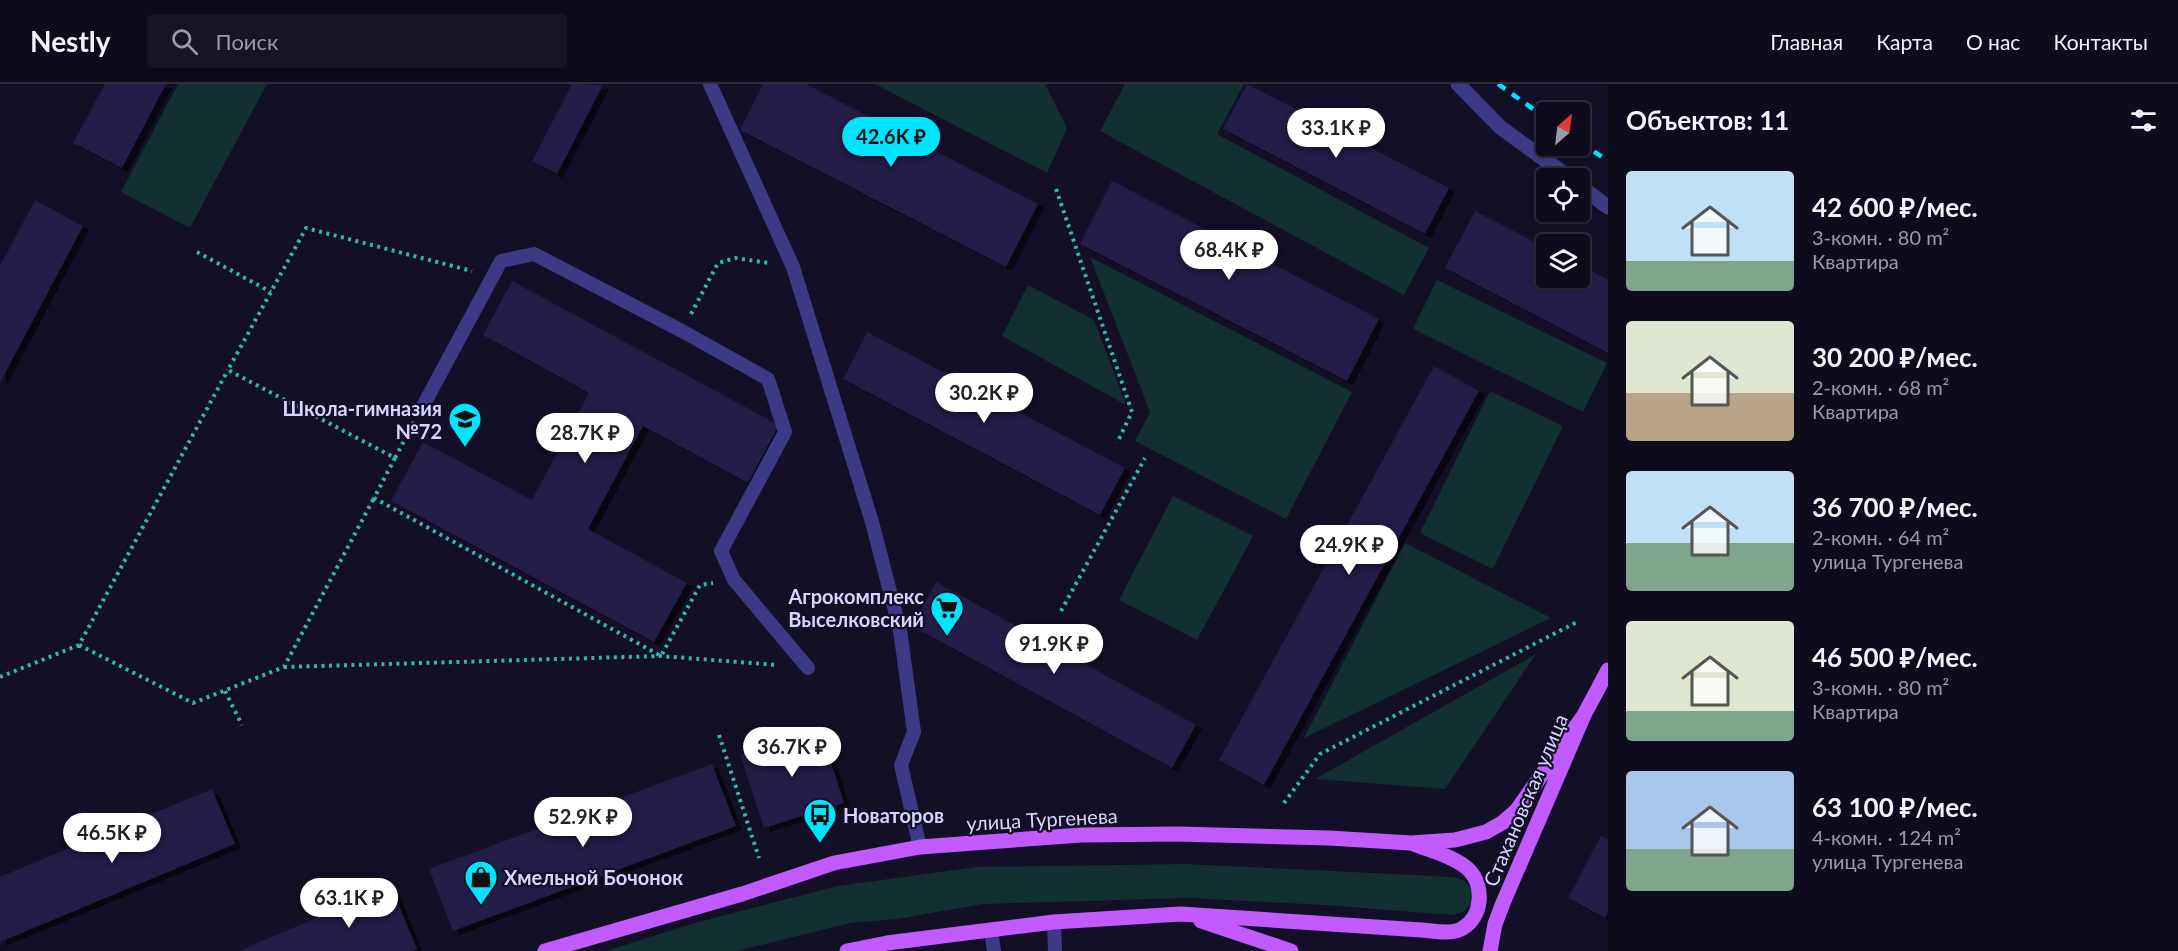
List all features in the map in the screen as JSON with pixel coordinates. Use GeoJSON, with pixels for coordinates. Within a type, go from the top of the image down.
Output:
{"type":"FeatureCollection","features":[{"type":"Feature","properties":{"kind":"main road","name":"Стахановская улица"},"geometry":{"type":"LineString","coordinates":[[1490,951],[1495,924],[1503,903],[1584,715],[1608,670]]}},
{"type":"Feature","properties":{"kind":"main road"},"geometry":{"type":"LineString","coordinates":[[1411,843],[1455,840],[1486,832],[1502,823],[1516,811],[1584,715]]}},
{"type":"Feature","properties":{"kind":"main road","name":"улица Тургенева"},"geometry":{"type":"LineString","coordinates":[[545,951],[742,894],[834,863],[920,847],[1081,836],[1168,834],[1329,838],[1411,843]]}},
{"type":"Feature","properties":{"kind":"main road"},"geometry":{"type":"LineString","coordinates":[[847,951],[887,943],[1054,922],[1181,915],[1450,932],[1463,928],[1471,920],[1479,901],[1476,879],[1462,864],[1411,843]]}},
{"type":"Feature","properties":{"kind":"main road"},"geometry":{"type":"LineString","coordinates":[[1181,915],[1291,951]]}},
{"type":"Feature","properties":{"kind":"street"},"geometry":{"type":"LineString","coordinates":[[1458,84],[1500,127],[1556,168]]}},
{"type":"Feature","properties":{"kind":"street"},"geometry":{"type":"LineString","coordinates":[[1590,194],[1608,207]]}},
{"type":"Feature","properties":{"kind":"lane"},"geometry":{"type":"LineString","coordinates":[[710,84],[793,267],[872,522],[900,630],[914,732],[901,765],[920,847]]}},
{"type":"Feature","properties":{"kind":"lane"},"geometry":{"type":"LineString","coordinates":[[423,406],[501,261],[534,254],[682,331],[768,380],[785,432],[721,550],[734,580],[808,668]]}},
{"type":"Feature","properties":{"kind":"lane"},"geometry":{"type":"LineString","coordinates":[[1054,922],[1055,951]]}},
{"type":"Feature","properties":{"kind":"lane"},"geometry":{"type":"LineString","coordinates":[[992,930],[994,951]]}},
{"type":"Feature","properties":{"kind":"path"},"geometry":{"type":"LineString","coordinates":[[1056,189],[1132,412],[1117,443]]}},
{"type":"Feature","properties":{"kind":"path"},"geometry":{"type":"LineString","coordinates":[[0,677],[79,645],[306,228],[493,277]]}},
{"type":"Feature","properties":{"kind":"path"},"geometry":{"type":"LineString","coordinates":[[197,252],[272,292]]}},
{"type":"Feature","properties":{"kind":"path"},"geometry":{"type":"LineString","coordinates":[[682,331],[718,263],[735,258],[793,267]]}},
{"type":"Feature","properties":{"kind":"path"},"geometry":{"type":"LineString","coordinates":[[228,370],[395,458]]}},
{"type":"Feature","properties":{"kind":"path"},"geometry":{"type":"LineString","coordinates":[[284,667],[423,406]]}},
{"type":"Feature","properties":{"kind":"path"},"geometry":{"type":"LineString","coordinates":[[1061,611],[1145,458]]}},
{"type":"Feature","properties":{"kind":"path"},"geometry":{"type":"LineString","coordinates":[[374,498],[661,656]]}},
{"type":"Feature","properties":{"kind":"path"},"geometry":{"type":"LineString","coordinates":[[661,656],[700,585],[734,580]]}},
{"type":"Feature","properties":{"kind":"path"},"geometry":{"type":"LineString","coordinates":[[1284,803],[1320,754],[1577,622]]}},
{"type":"Feature","properties":{"kind":"path"},"geometry":{"type":"LineString","coordinates":[[79,645],[193,703],[284,667],[661,656],[808,668]]}},
{"type":"Feature","properties":{"kind":"path"},"geometry":{"type":"LineString","coordinates":[[225,691],[242,725]]}},
{"type":"Feature","properties":{"kind":"path"},"geometry":{"type":"LineString","coordinates":[[719,735],[759,858]]}},
{"type":"Feature","properties":{"kind":"green space"},"geometry":{"type":"Polygon","coordinates":[[[178,84],[267,84],[190,228],[121,192],[178,84]]]}},
{"type":"Feature","properties":{"kind":"green space"},"geometry":{"type":"Polygon","coordinates":[[[875,84],[1045,84],[1067,128],[1047,173],[875,84]]]}},
{"type":"Feature","properties":{"kind":"green space"},"geometry":{"type":"Polygon","coordinates":[[[1125,84],[1244,84],[1217,134],[1429,248],[1404,295],[1100,131],[1125,84]]]}},
{"type":"Feature","properties":{"kind":"green space"},"geometry":{"type":"Polygon","coordinates":[[[1090,257],[1352,392],[1286,519],[1135,441],[1150,412],[1090,257]]]}},
{"type":"Feature","properties":{"kind":"green space"},"geometry":{"type":"Polygon","coordinates":[[[1437,280],[1607,363],[1583,412],[1413,329],[1437,280]]]}},
{"type":"Feature","properties":{"kind":"green space"},"geometry":{"type":"Polygon","coordinates":[[[1028,285],[1094,320],[1126,405],[1002,336],[1028,285]]]}},
{"type":"Feature","properties":{"kind":"green space"},"geometry":{"type":"Polygon","coordinates":[[[1490,391],[1563,426],[1493,569],[1420,533],[1490,391]]]}},
{"type":"Feature","properties":{"kind":"green space"},"geometry":{"type":"Polygon","coordinates":[[[1173,496],[1253,536],[1197,640],[1119,600],[1173,496]]]}},
{"type":"Feature","properties":{"kind":"green space"},"geometry":{"type":"Polygon","coordinates":[[[1405,543],[1551,618],[1304,738],[1405,543]]]}},
{"type":"Feature","properties":{"kind":"green space"},"geometry":{"type":"Polygon","coordinates":[[[1536,654],[1445,789],[1315,779],[1536,654]]]}},
{"type":"Feature","properties":{"kind":"green space"},"geometry":{"type":"Polygon","coordinates":[[[1185,864],[1453,877],[1468,885],[1473,897],[1467,909],[1452,915],[1325,905],[1188,898],[983,904],[897,919],[851,923],[736,951],[606,951],[698,922],[838,886],[977,867],[1185,864]]]}},
{"type":"Feature","properties":{"kind":"building"},"geometry":{"type":"Polygon","coordinates":[[[105,84],[166,84],[122,168],[73,143],[105,84]]]}},
{"type":"Feature","properties":{"kind":"building"},"geometry":{"type":"Polygon","coordinates":[[[572,84],[603,85],[557,174],[532,161],[572,84]]]}},
{"type":"Feature","properties":{"kind":"building"},"geometry":{"type":"Polygon","coordinates":[[[763,84],[806,84],[1038,204],[1006,267],[740,130],[763,84]]]}},
{"type":"Feature","properties":{"kind":"building"},"geometry":{"type":"Polygon","coordinates":[[[1247,84],[1449,188],[1425,234],[1223,129],[1247,84]]]}},
{"type":"Feature","properties":{"kind":"building"},"geometry":{"type":"Polygon","coordinates":[[[1112,181],[1379,319],[1347,381],[1080,244],[1112,181]]]}},
{"type":"Feature","properties":{"kind":"building"},"geometry":{"type":"Polygon","coordinates":[[[35,200],[83,226],[0,383],[0,266],[35,200]]]}},
{"type":"Feature","properties":{"kind":"building"},"geometry":{"type":"Polygon","coordinates":[[[1475,211],[1536,243],[1536,288],[1590,288],[1590,270],[1608,280],[1608,353],[1445,268],[1475,211]]]}},
{"type":"Feature","properties":{"kind":"building"},"geometry":{"type":"Polygon","coordinates":[[[512,281],[779,425],[748,483],[643,426],[588,529],[687,583],[654,642],[391,501],[423,442],[532,500],[589,393],[483,335],[512,281]]]}},
{"type":"Feature","properties":{"kind":"building"},"geometry":{"type":"Polygon","coordinates":[[[867,332],[1125,468],[1100,515],[843,379],[867,332]]]}},
{"type":"Feature","properties":{"kind":"building"},"geometry":{"type":"Polygon","coordinates":[[[1434,366],[1479,391],[1264,785],[1219,760],[1434,366]]]}},
{"type":"Feature","properties":{"kind":"building"},"geometry":{"type":"Polygon","coordinates":[[[936,582],[1196,725],[1172,768],[912,626],[936,582]]]}},
{"type":"Feature","properties":{"kind":"building"},"geometry":{"type":"Polygon","coordinates":[[[820,729],[844,803],[764,828],[740,754],[820,729]]]}},
{"type":"Feature","properties":{"kind":"building"},"geometry":{"type":"Polygon","coordinates":[[[712,764],[736,826],[453,931],[429,869],[712,764]]]}},
{"type":"Feature","properties":{"kind":"building"},"geometry":{"type":"Polygon","coordinates":[[[212,789],[235,844],[0,942],[0,877],[212,789]]]}},
{"type":"Feature","properties":{"kind":"building"},"geometry":{"type":"Polygon","coordinates":[[[1601,836],[1608,840],[1608,912],[1605,918],[1568,898],[1601,836]]]}},
{"type":"Feature","properties":{"kind":"building"},"geometry":{"type":"Polygon","coordinates":[[[391,886],[417,949],[413,951],[239,951],[391,886]]]}},
{"type":"Feature","properties":{"kind":"railway"},"geometry":{"type":"LineString","coordinates":[[1498,84],[1536,111]]}},
{"type":"Feature","properties":{"kind":"railway"},"geometry":{"type":"LineString","coordinates":[[1590,149],[1608,161]]}},
{"type":"Feature","properties":{"kind":"place","name":"Школа-гимназия №72"},"geometry":{"type":"Point","coordinates":[465,448]}},
{"type":"Feature","properties":{"kind":"place","name":"Агрокомплекс Выселковский"},"geometry":{"type":"Point","coordinates":[947,637]}},
{"type":"Feature","properties":{"kind":"place","name":"Новаторов"},"geometry":{"type":"Point","coordinates":[820,844]}},
{"type":"Feature","properties":{"kind":"place","name":"Хмельной Бочонок"},"geometry":{"type":"Point","coordinates":[481,906]}}]}
